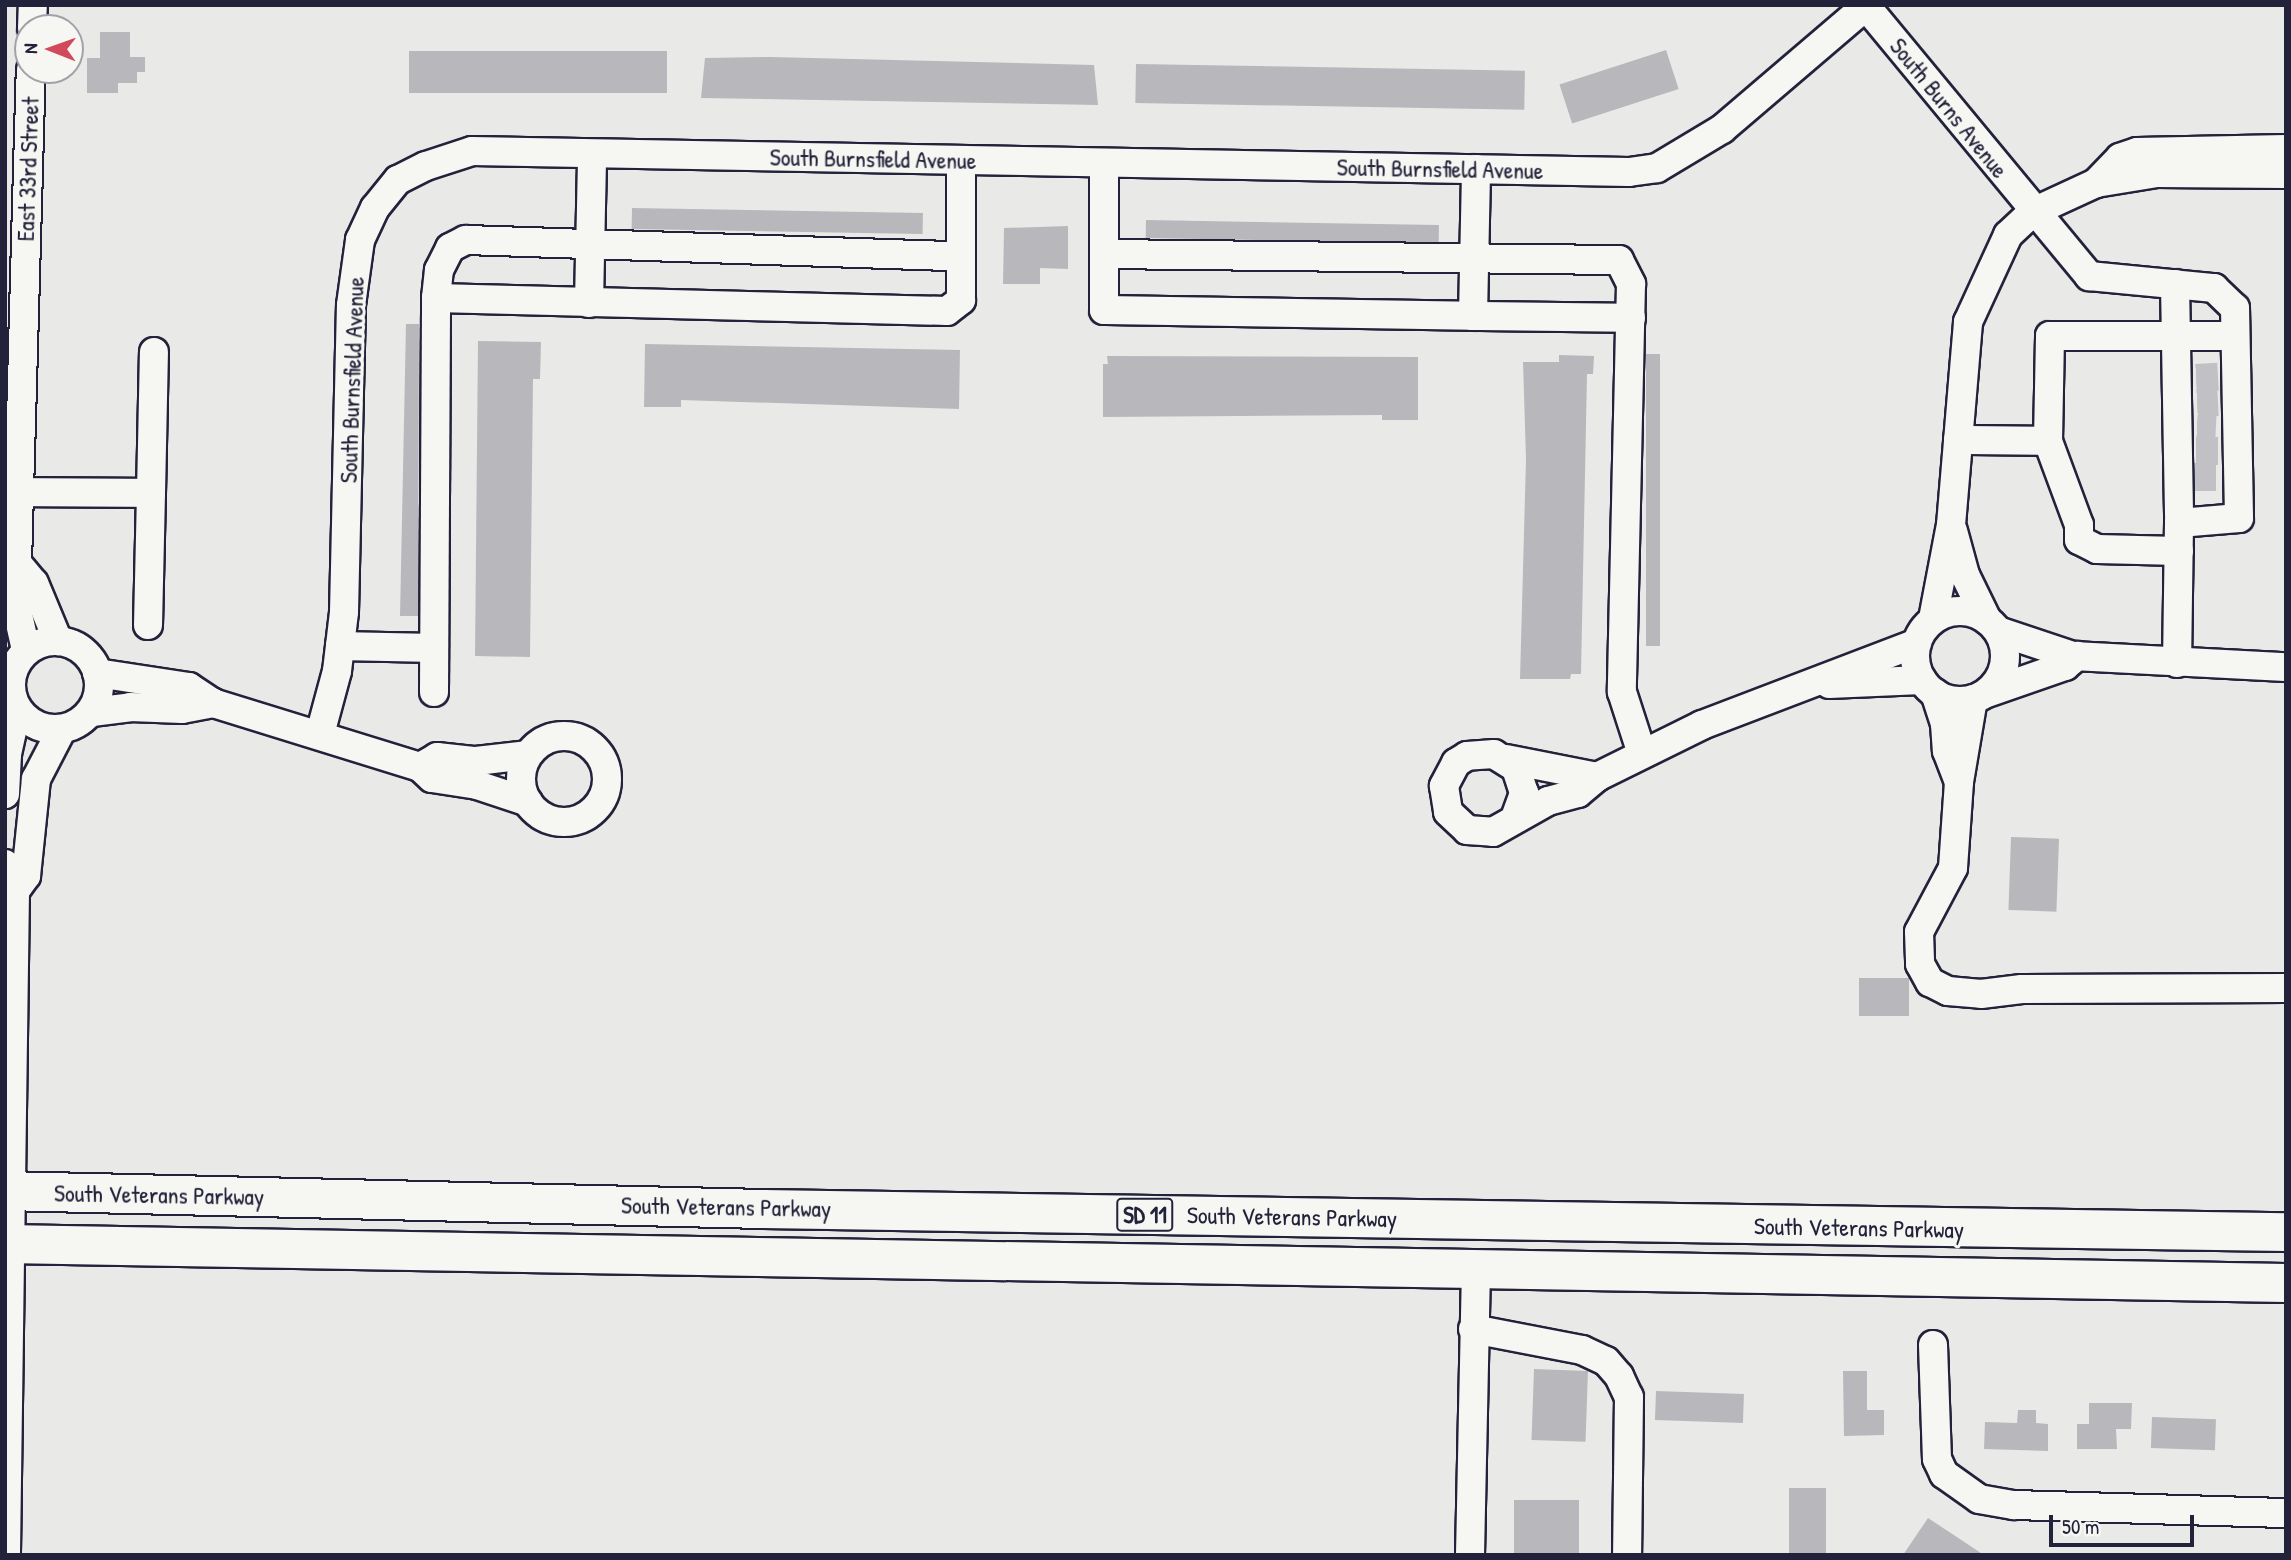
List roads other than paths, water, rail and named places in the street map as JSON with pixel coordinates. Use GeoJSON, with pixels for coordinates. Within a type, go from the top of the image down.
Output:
{"type":"FeatureCollection","features":[{"type":"Feature","properties":{"kind":"highway","name":"South Veterans Parkway"},"geometry":{"type":"LineString","coordinates":[[7,1191],[791,1209],[2286,1232]]}},
{"type":"Feature","properties":{"kind":"highway","name":"South Veterans Parkway"},"geometry":{"type":"LineString","coordinates":[[6,1244],[2286,1283]]}},
{"type":"Feature","properties":{"kind":"street","name":"South Burnsfield Avenue"},"geometry":{"type":"LineString","coordinates":[[320,734],[340,646],[351,305],[360,240],[375,208],[398,180],[472,151],[1591,173],[1657,168],[1722,129],[1865,6]]}},
{"type":"Feature","properties":{"kind":"street","name":"South Burns Avenue"},"geometry":{"type":"LineString","coordinates":[[1865,6],[2033,212],[2089,276],[2214,288],[2235,308],[2235,336],[2207,427]]}},
{"type":"Feature","properties":{"kind":"street","name":"East 33rd Street"},"geometry":{"type":"LineString","coordinates":[[26,650],[12,589],[17,563],[15,482],[30,84]]}},
{"type":"Feature","properties":{"kind":"street"},"geometry":{"type":"LineString","coordinates":[[2096,183],[2120,158],[2137,152],[2286,149]]}},
{"type":"Feature","properties":{"kind":"street"},"geometry":{"type":"LineString","coordinates":[[589,303],[592,155]]}},
{"type":"Feature","properties":{"kind":"street"},"geometry":{"type":"LineString","coordinates":[[436,298],[947,311],[961,300],[961,160]]}},
{"type":"Feature","properties":{"kind":"street"},"geometry":{"type":"LineString","coordinates":[[1104,163],[1104,310],[1630,318]]}},
{"type":"Feature","properties":{"kind":"street"},"geometry":{"type":"LineString","coordinates":[[1472,316],[1476,169]]}},
{"type":"Feature","properties":{"kind":"street"},"geometry":{"type":"LineString","coordinates":[[1959,782],[1947,751],[1945,724],[1915,657],[1917,643],[1933,620],[1951,525],[1968,322],[2008,235],[2033,212],[2096,183],[2157,173],[2286,174]]}},
{"type":"Feature","properties":{"kind":"street"},"geometry":{"type":"LineString","coordinates":[[434,692],[436,298],[444,259],[450,248],[466,240],[960,256]]}},
{"type":"Feature","properties":{"kind":"street"},"geometry":{"type":"LineString","coordinates":[[1104,254],[1619,260],[1632,284],[1622,692],[1642,754]]}},
{"type":"Feature","properties":{"kind":"street"},"geometry":{"type":"LineString","coordinates":[[2175,284],[2175,336],[2239,518],[2179,523]]}},
{"type":"Feature","properties":{"kind":"street"},"geometry":{"type":"LineString","coordinates":[[2179,551],[2086,547],[2079,540],[2079,525],[2048,441],[2050,336],[2235,336]]}},
{"type":"Feature","properties":{"kind":"street"},"geometry":{"type":"LineString","coordinates":[[148,625],[154,352]]}},
{"type":"Feature","properties":{"kind":"street"},"geometry":{"type":"LineString","coordinates":[[2177,663],[2179,523],[2207,427]]}},
{"type":"Feature","properties":{"kind":"street"},"geometry":{"type":"LineString","coordinates":[[1958,440],[2048,441]]}},
{"type":"Feature","properties":{"kind":"street"},"geometry":{"type":"LineString","coordinates":[[15,482],[150,493]]}},
{"type":"Feature","properties":{"kind":"street"},"geometry":{"type":"LineString","coordinates":[[1951,525],[1965,575],[1992,625],[2005,660],[2001,676],[1978,697],[1959,782],[1952,868],[1919,932],[1920,964],[1930,982],[1948,991],[1981,994],[2022,989],[2286,988]]}},
{"type":"Feature","properties":{"kind":"street"},"geometry":{"type":"LineString","coordinates":[[17,563],[34,583],[58,640]]}},
{"type":"Feature","properties":{"kind":"street"},"geometry":{"type":"LineString","coordinates":[[1933,620],[1960,611],[2077,656],[2286,667]]}},
{"type":"Feature","properties":{"kind":"street"},"geometry":{"type":"LineString","coordinates":[[5,794],[7,754],[17,709],[8,676],[26,650],[58,640],[85,652],[97,673],[99,694],[92,712]]}},
{"type":"Feature","properties":{"kind":"street"},"geometry":{"type":"LineString","coordinates":[[1515,818],[1577,793],[1597,777],[1702,725],[1917,643]]}},
{"type":"Feature","properties":{"kind":"street"},"geometry":{"type":"LineString","coordinates":[[340,646],[434,648]]}},
{"type":"Feature","properties":{"kind":"street"},"geometry":{"type":"LineString","coordinates":[[1816,683],[1928,687],[1949,700],[1978,697],[2065,666],[2077,656]]}},
{"type":"Feature","properties":{"kind":"street"},"geometry":{"type":"LineString","coordinates":[[97,673],[189,687],[213,703],[420,767],[432,778],[477,785],[528,802],[550,820],[578,820],[600,804],[608,777],[598,750],[573,736],[544,740],[527,755],[521,775],[528,802]]}},
{"type":"Feature","properties":{"kind":"street"},"geometry":{"type":"LineString","coordinates":[[17,709],[40,728],[62,729],[92,712],[130,707],[182,709],[213,703]]}},
{"type":"Feature","properties":{"kind":"street"},"geometry":{"type":"LineString","coordinates":[[15,891],[26,876],[36,779],[62,729]]}},
{"type":"Feature","properties":{"kind":"street"},"geometry":{"type":"LineString","coordinates":[[1506,759],[1522,780],[1522,806],[1515,818],[1506,827],[1480,833],[1456,823],[1444,800],[1448,774],[1467,756],[1494,754],[1506,759],[1597,777]]}},
{"type":"Feature","properties":{"kind":"street"},"geometry":{"type":"LineString","coordinates":[[420,767],[437,757],[476,761],[527,755]]}},
{"type":"Feature","properties":{"kind":"street"},"geometry":{"type":"LineString","coordinates":[[5,864],[15,891],[6,1244],[6,1555]]}},
{"type":"Feature","properties":{"kind":"street"},"geometry":{"type":"LineString","coordinates":[[1470,1555],[1476,1270]]}},
{"type":"Feature","properties":{"kind":"street"},"geometry":{"type":"LineString","coordinates":[[1473,1329],[1582,1350],[1606,1362],[1619,1376],[1629,1397],[1627,1555]]}},
{"type":"Feature","properties":{"kind":"street"},"geometry":{"type":"LineString","coordinates":[[1933,1345],[1937,1459],[1944,1474],[1979,1499],[2014,1505],[2286,1513]]}},
{"type":"Feature","properties":{"kind":"tunnel"},"geometry":{"type":"LineString","coordinates":[[2196,378],[2218,377]]}},
{"type":"Feature","properties":{"kind":"tunnel"},"geometry":{"type":"LineString","coordinates":[[2197,403],[2218,402]]}},
{"type":"Feature","properties":{"kind":"tunnel"},"geometry":{"type":"LineString","coordinates":[[2197,425],[2216,426]]}},
{"type":"Feature","properties":{"kind":"tunnel"},"geometry":{"type":"LineString","coordinates":[[2196,451],[2218,451]]}},
{"type":"Feature","properties":{"kind":"tunnel"},"geometry":{"type":"LineString","coordinates":[[2193,477],[2216,477]]}}]}
